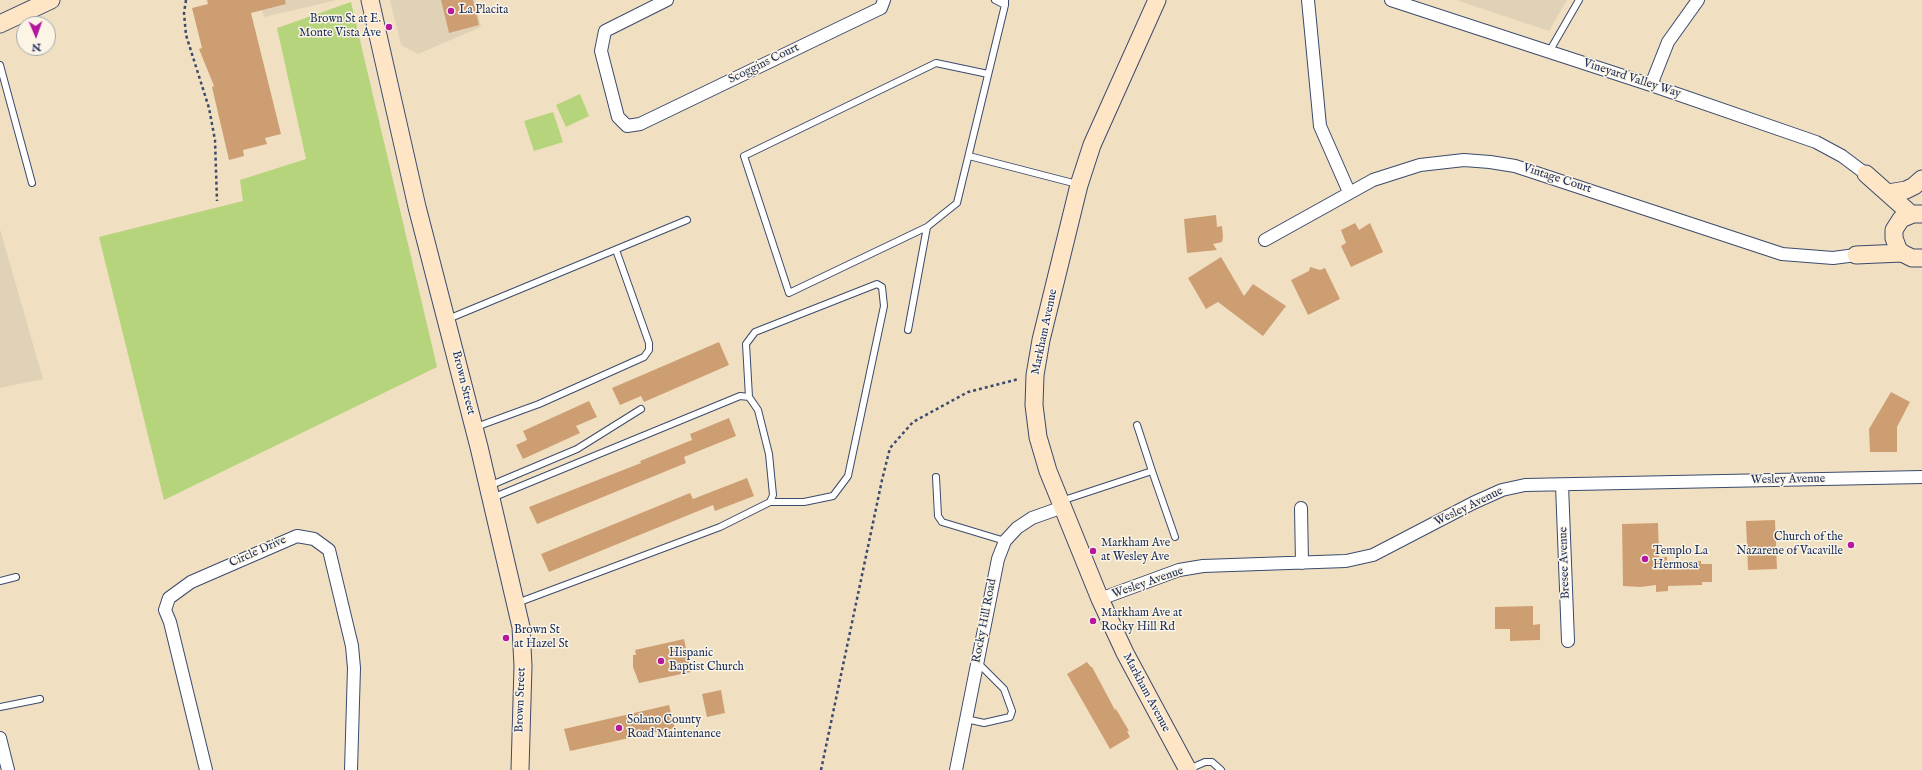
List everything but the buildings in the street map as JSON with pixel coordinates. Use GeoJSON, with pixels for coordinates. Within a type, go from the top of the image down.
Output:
{"type":"FeatureCollection","features":[{"type":"Feature","properties":{"kind":"street"},"geometry":{"type":"LineString","coordinates":[[0,24],[51,0]]}},
{"type":"Feature","properties":{"kind":"street","name":"Brown Street"},"geometry":{"type":"LineString","coordinates":[[370,0],[417,208],[490,492],[521,626],[523,666],[520,770]]}},
{"type":"Feature","properties":{"kind":"street","name":"Scoggins Court"},"geometry":{"type":"LineString","coordinates":[[667,0],[605,31],[600,51],[618,117],[627,126],[640,124],[881,3]]}},
{"type":"Feature","properties":{"kind":"street","name":"Markham Avenue"},"geometry":{"type":"LineString","coordinates":[[1157,0],[1092,146],[1079,185],[1041,340],[1035,376],[1034,405],[1038,437],[1048,471],[1100,599],[1125,653],[1188,770]]}},
{"type":"Feature","properties":{"kind":"street"},"geometry":{"type":"LineString","coordinates":[[1308,0],[1320,126],[1349,192]]}},
{"type":"Feature","properties":{"kind":"street","name":"Vineyard Valley Way"},"geometry":{"type":"LineString","coordinates":[[1391,0],[1651,85],[1816,142],[1842,156],[1866,174]]}},
{"type":"Feature","properties":{"kind":"street"},"geometry":{"type":"LineString","coordinates":[[1651,85],[1668,42],[1698,0]]}},
{"type":"Feature","properties":{"kind":"street","name":"Vintage Court"},"geometry":{"type":"LineString","coordinates":[[1265,240],[1349,192],[1379,178],[1420,165],[1464,160],[1515,166],[1540,173],[1782,254],[1833,258],[1856,255]]}},
{"type":"Feature","properties":{"kind":"street"},"geometry":{"type":"LineString","coordinates":[[1866,174],[1888,193],[1907,221]]}},
{"type":"Feature","properties":{"kind":"street"},"geometry":{"type":"LineString","coordinates":[[1866,174],[1907,221]]}},
{"type":"Feature","properties":{"kind":"street"},"geometry":{"type":"LineString","coordinates":[[1888,193],[1906,190],[1914,186],[1922,179]]}},
{"type":"Feature","properties":{"kind":"street"},"geometry":{"type":"LineString","coordinates":[[1921,262],[1906,257],[1898,249],[1907,221],[1922,186]]}},
{"type":"Feature","properties":{"kind":"street"},"geometry":{"type":"LineString","coordinates":[[1856,255],[1907,221]]}},
{"type":"Feature","properties":{"kind":"street"},"geometry":{"type":"LineString","coordinates":[[1856,255],[1902,253]]}},
{"type":"Feature","properties":{"kind":"street","name":"Wesley Avenue"},"geometry":{"type":"LineString","coordinates":[[1100,599],[1179,570],[1203,566],[1346,561],[1373,555],[1473,503],[1502,490],[1525,485],[1922,477]]}},
{"type":"Feature","properties":{"kind":"street","name":"Bresee Avenue"},"geometry":{"type":"LineString","coordinates":[[1562,485],[1568,641]]}},
{"type":"Feature","properties":{"kind":"street","name":"Rocky Hill Road"},"geometry":{"type":"LineString","coordinates":[[956,770],[998,559],[1005,541],[1016,528],[1032,518],[1061,504]]}},
{"type":"Feature","properties":{"kind":"street"},"geometry":{"type":"LineString","coordinates":[[1301,508],[1302,563]]}},
{"type":"Feature","properties":{"kind":"street","name":"Circle Drive"},"geometry":{"type":"LineString","coordinates":[[206,770],[170,622],[165,610],[169,598],[190,582],[297,536],[314,538],[329,550],[352,646],[354,668],[351,770]]}},
{"type":"Feature","properties":{"kind":"street"},"geometry":{"type":"LineString","coordinates":[[0,738],[8,770]]}},
{"type":"Feature","properties":{"kind":"lane"},"geometry":{"type":"LineString","coordinates":[[988,74],[936,63],[744,156],[789,293],[927,227],[957,203],[969,156],[1005,3],[995,0]]}},
{"type":"Feature","properties":{"kind":"lane"},"geometry":{"type":"LineString","coordinates":[[1549,52],[1579,0]]}},
{"type":"Feature","properties":{"kind":"lane"},"geometry":{"type":"LineString","coordinates":[[0,65],[32,183]]}},
{"type":"Feature","properties":{"kind":"lane"},"geometry":{"type":"LineString","coordinates":[[969,156],[1079,185]]}},
{"type":"Feature","properties":{"kind":"lane"},"geometry":{"type":"LineString","coordinates":[[447,320],[688,220]]}},
{"type":"Feature","properties":{"kind":"lane"},"geometry":{"type":"LineString","coordinates":[[908,330],[927,227]]}},
{"type":"Feature","properties":{"kind":"lane"},"geometry":{"type":"LineString","coordinates":[[474,428],[539,404],[644,357],[649,350],[649,343],[616,250]]}},
{"type":"Feature","properties":{"kind":"lane"},"geometry":{"type":"LineString","coordinates":[[516,604],[720,527],[770,502],[804,502],[833,496],[848,476],[884,306],[882,287],[877,284],[755,332],[746,344],[749,396],[758,410],[768,454],[773,495],[770,502]]}},
{"type":"Feature","properties":{"kind":"lane"},"geometry":{"type":"LineString","coordinates":[[490,492],[740,396],[749,396]]}},
{"type":"Feature","properties":{"kind":"lane"},"geometry":{"type":"LineString","coordinates":[[490,492],[577,449],[641,409]]}},
{"type":"Feature","properties":{"kind":"lane"},"geometry":{"type":"LineString","coordinates":[[1137,425],[1175,538]]}},
{"type":"Feature","properties":{"kind":"lane"},"geometry":{"type":"LineString","coordinates":[[1061,504],[1152,471]]}},
{"type":"Feature","properties":{"kind":"lane"},"geometry":{"type":"LineString","coordinates":[[936,477],[938,516],[942,522],[1005,541]]}},
{"type":"Feature","properties":{"kind":"lane"},"geometry":{"type":"LineString","coordinates":[[0,581],[16,577]]}},
{"type":"Feature","properties":{"kind":"lane"},"geometry":{"type":"LineString","coordinates":[[966,719],[984,723],[1010,717],[1012,711],[1004,689],[977,662]]}},
{"type":"Feature","properties":{"kind":"lane"},"geometry":{"type":"LineString","coordinates":[[0,707],[40,699]]}},
{"type":"Feature","properties":{"kind":"lane"},"geometry":{"type":"LineString","coordinates":[[1188,770],[1205,762],[1212,762],[1221,770]]}},
{"type":"Feature","properties":{"kind":"path"},"geometry":{"type":"LineString","coordinates":[[185,0],[186,35],[207,102],[215,140],[217,164],[217,201]]}},
{"type":"Feature","properties":{"kind":"path"},"geometry":{"type":"LineString","coordinates":[[821,770],[880,487],[890,448],[913,422],[968,392],[1035,376]]}},
{"type":"Feature","properties":{"kind":"shaded area"},"geometry":{"type":"Polygon","coordinates":[[[259,0],[337,0],[264,17],[259,0]]]}},
{"type":"Feature","properties":{"kind":"shaded area"},"geometry":{"type":"Polygon","coordinates":[[[390,0],[475,0],[481,27],[418,54],[401,45],[390,0]]]}},
{"type":"Feature","properties":{"kind":"shaded area"},"geometry":{"type":"Polygon","coordinates":[[[1456,0],[1567,0],[1549,31],[1456,0]]]}},
{"type":"Feature","properties":{"kind":"shaded area"},"geometry":{"type":"Polygon","coordinates":[[[0,229],[43,379],[0,388],[0,229]]]}},
{"type":"Feature","properties":{"kind":"green space"},"geometry":{"type":"Polygon","coordinates":[[[351,2],[437,367],[164,500],[99,237],[243,201],[240,180],[306,159],[277,28],[351,2]]]}},
{"type":"Feature","properties":{"kind":"green space"},"geometry":{"type":"Polygon","coordinates":[[[580,94],[589,116],[566,127],[556,105],[580,94]]]}},
{"type":"Feature","properties":{"kind":"green space"},"geometry":{"type":"Polygon","coordinates":[[[553,112],[563,142],[534,151],[524,121],[553,112]]]}},
{"type":"Feature","properties":{"kind":"place","name":"La Placita"},"geometry":{"type":"Point","coordinates":[451,11]}},
{"type":"Feature","properties":{"kind":"place","name":"Brown St at E. Monte Vista Ave"},"geometry":{"type":"Point","coordinates":[389,27]}},
{"type":"Feature","properties":{"kind":"place","name":"Church of the Nazarene of Vacaville"},"geometry":{"type":"Point","coordinates":[1851,545]}},
{"type":"Feature","properties":{"kind":"place","name":"Markham Ave at Wesley Ave"},"geometry":{"type":"Point","coordinates":[1093,551]}},
{"type":"Feature","properties":{"kind":"place","name":"Templo La Hermosa"},"geometry":{"type":"Point","coordinates":[1645,559]}},
{"type":"Feature","properties":{"kind":"place","name":"Markham Ave at Rocky Hill Rd"},"geometry":{"type":"Point","coordinates":[1093,621]}},
{"type":"Feature","properties":{"kind":"place","name":"Brown St at Hazel St"},"geometry":{"type":"Point","coordinates":[506,638]}},
{"type":"Feature","properties":{"kind":"place","name":"Hispanic Baptist Church"},"geometry":{"type":"Point","coordinates":[661,661]}},
{"type":"Feature","properties":{"kind":"place","name":"Solano County Road Maintenance"},"geometry":{"type":"Point","coordinates":[619,728]}}]}
